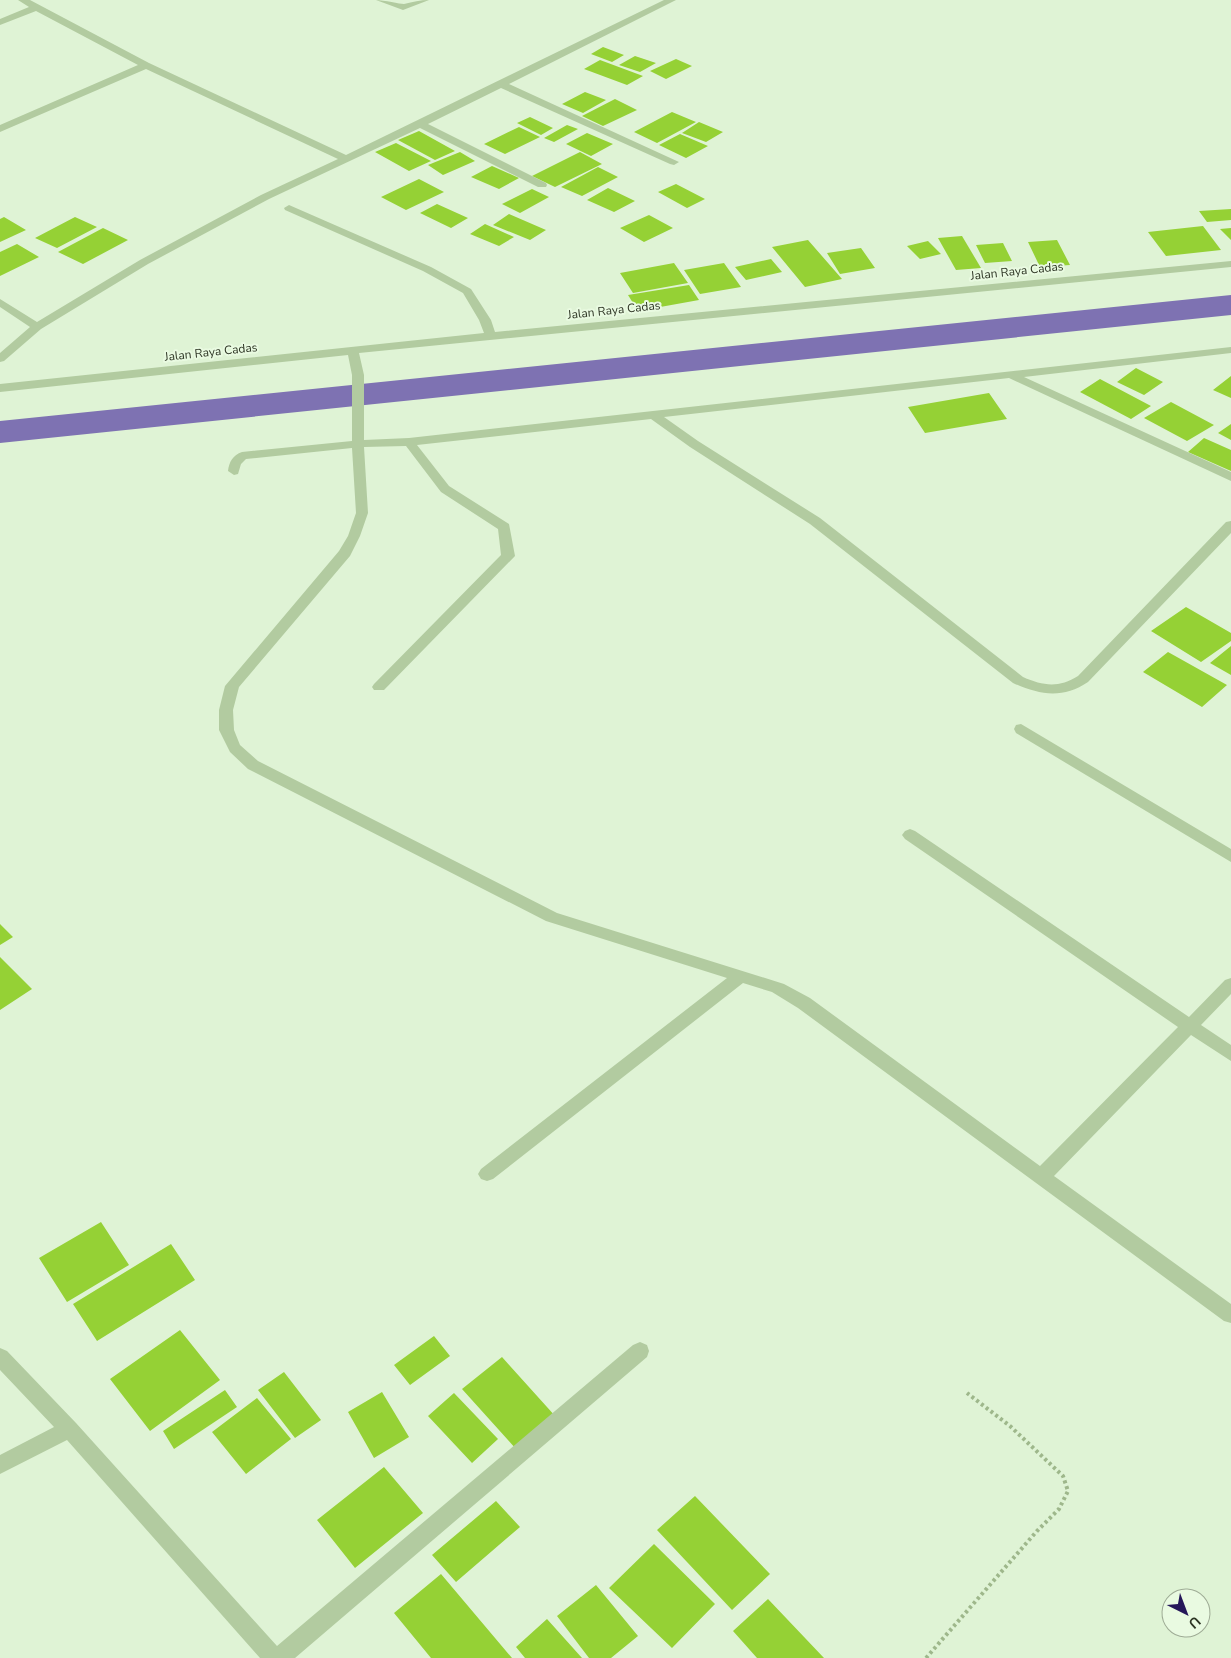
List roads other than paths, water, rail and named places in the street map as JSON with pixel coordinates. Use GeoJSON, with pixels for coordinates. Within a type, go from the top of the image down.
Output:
{"type":"FeatureCollection","features":[{"type":"Feature","properties":{"kind":"street"},"geometry":{"type":"LineString","coordinates":[[23,0],[146,65],[347,159]]}},
{"type":"Feature","properties":{"kind":"street"},"geometry":{"type":"LineString","coordinates":[[381,0],[403,7],[424,0]]}},
{"type":"Feature","properties":{"kind":"street"},"geometry":{"type":"LineString","coordinates":[[0,359],[37,327],[144,262],[256,202],[420,124],[671,0]]}},
{"type":"Feature","properties":{"kind":"street"},"geometry":{"type":"LineString","coordinates":[[0,22],[37,6]]}},
{"type":"Feature","properties":{"kind":"street"},"geometry":{"type":"LineString","coordinates":[[0,129],[146,65]]}},
{"type":"Feature","properties":{"kind":"street"},"geometry":{"type":"LineString","coordinates":[[501,84],[674,162]]}},
{"type":"Feature","properties":{"kind":"street"},"geometry":{"type":"LineString","coordinates":[[420,124],[542,184]]}},
{"type":"Feature","properties":{"kind":"street"},"geometry":{"type":"LineString","coordinates":[[290,208],[427,269],[467,291],[485,320],[491,336]]}},
{"type":"Feature","properties":{"kind":"street","name":"Jalan Raya Cadas"},"geometry":{"type":"LineString","coordinates":[[0,388],[491,336],[1231,264]]}},
{"type":"Feature","properties":{"kind":"street"},"geometry":{"type":"LineString","coordinates":[[0,302],[37,327]]}},
{"type":"Feature","properties":{"kind":"street"},"geometry":{"type":"LineString","coordinates":[[234,471],[235,463],[242,456],[358,444],[409,442],[1231,350]]}},
{"type":"Feature","properties":{"kind":"street"},"geometry":{"type":"LineString","coordinates":[[353,351],[358,375],[358,444],[362,513],[354,536],[345,553],[232,686],[225,707],[224,720],[228,736],[243,758],[253,765],[552,917],[778,988],[804,1003],[1231,1315]]}},
{"type":"Feature","properties":{"kind":"street"},"geometry":{"type":"LineString","coordinates":[[1011,376],[1231,477]]}},
{"type":"Feature","properties":{"kind":"street"},"geometry":{"type":"LineString","coordinates":[[652,414],[694,444],[815,521],[1018,680],[1032,687],[1047,690],[1066,688],[1075,685],[1083,679],[1231,525]]}},
{"type":"Feature","properties":{"kind":"street"},"geometry":{"type":"LineString","coordinates":[[379,688],[508,556],[504,528],[445,489],[409,442]]}},
{"type":"Feature","properties":{"kind":"street"},"geometry":{"type":"LineString","coordinates":[[1021,729],[1231,856]]}},
{"type":"Feature","properties":{"kind":"street"},"geometry":{"type":"LineString","coordinates":[[910,835],[1231,1054]]}},
{"type":"Feature","properties":{"kind":"street"},"geometry":{"type":"LineString","coordinates":[[487,1174],[741,976]]}},
{"type":"Feature","properties":{"kind":"street"},"geometry":{"type":"LineString","coordinates":[[1042,1176],[1231,984]]}},
{"type":"Feature","properties":{"kind":"street"},"geometry":{"type":"LineString","coordinates":[[279,1658],[640,1351]]}},
{"type":"Feature","properties":{"kind":"street"},"geometry":{"type":"LineString","coordinates":[[0,1357],[69,1429],[274,1658]]}},
{"type":"Feature","properties":{"kind":"street"},"geometry":{"type":"LineString","coordinates":[[0,1465],[69,1429]]}},
{"type":"Feature","properties":{"kind":"waterway"},"geometry":{"type":"LineString","coordinates":[[0,432],[1231,305]]}}]}
